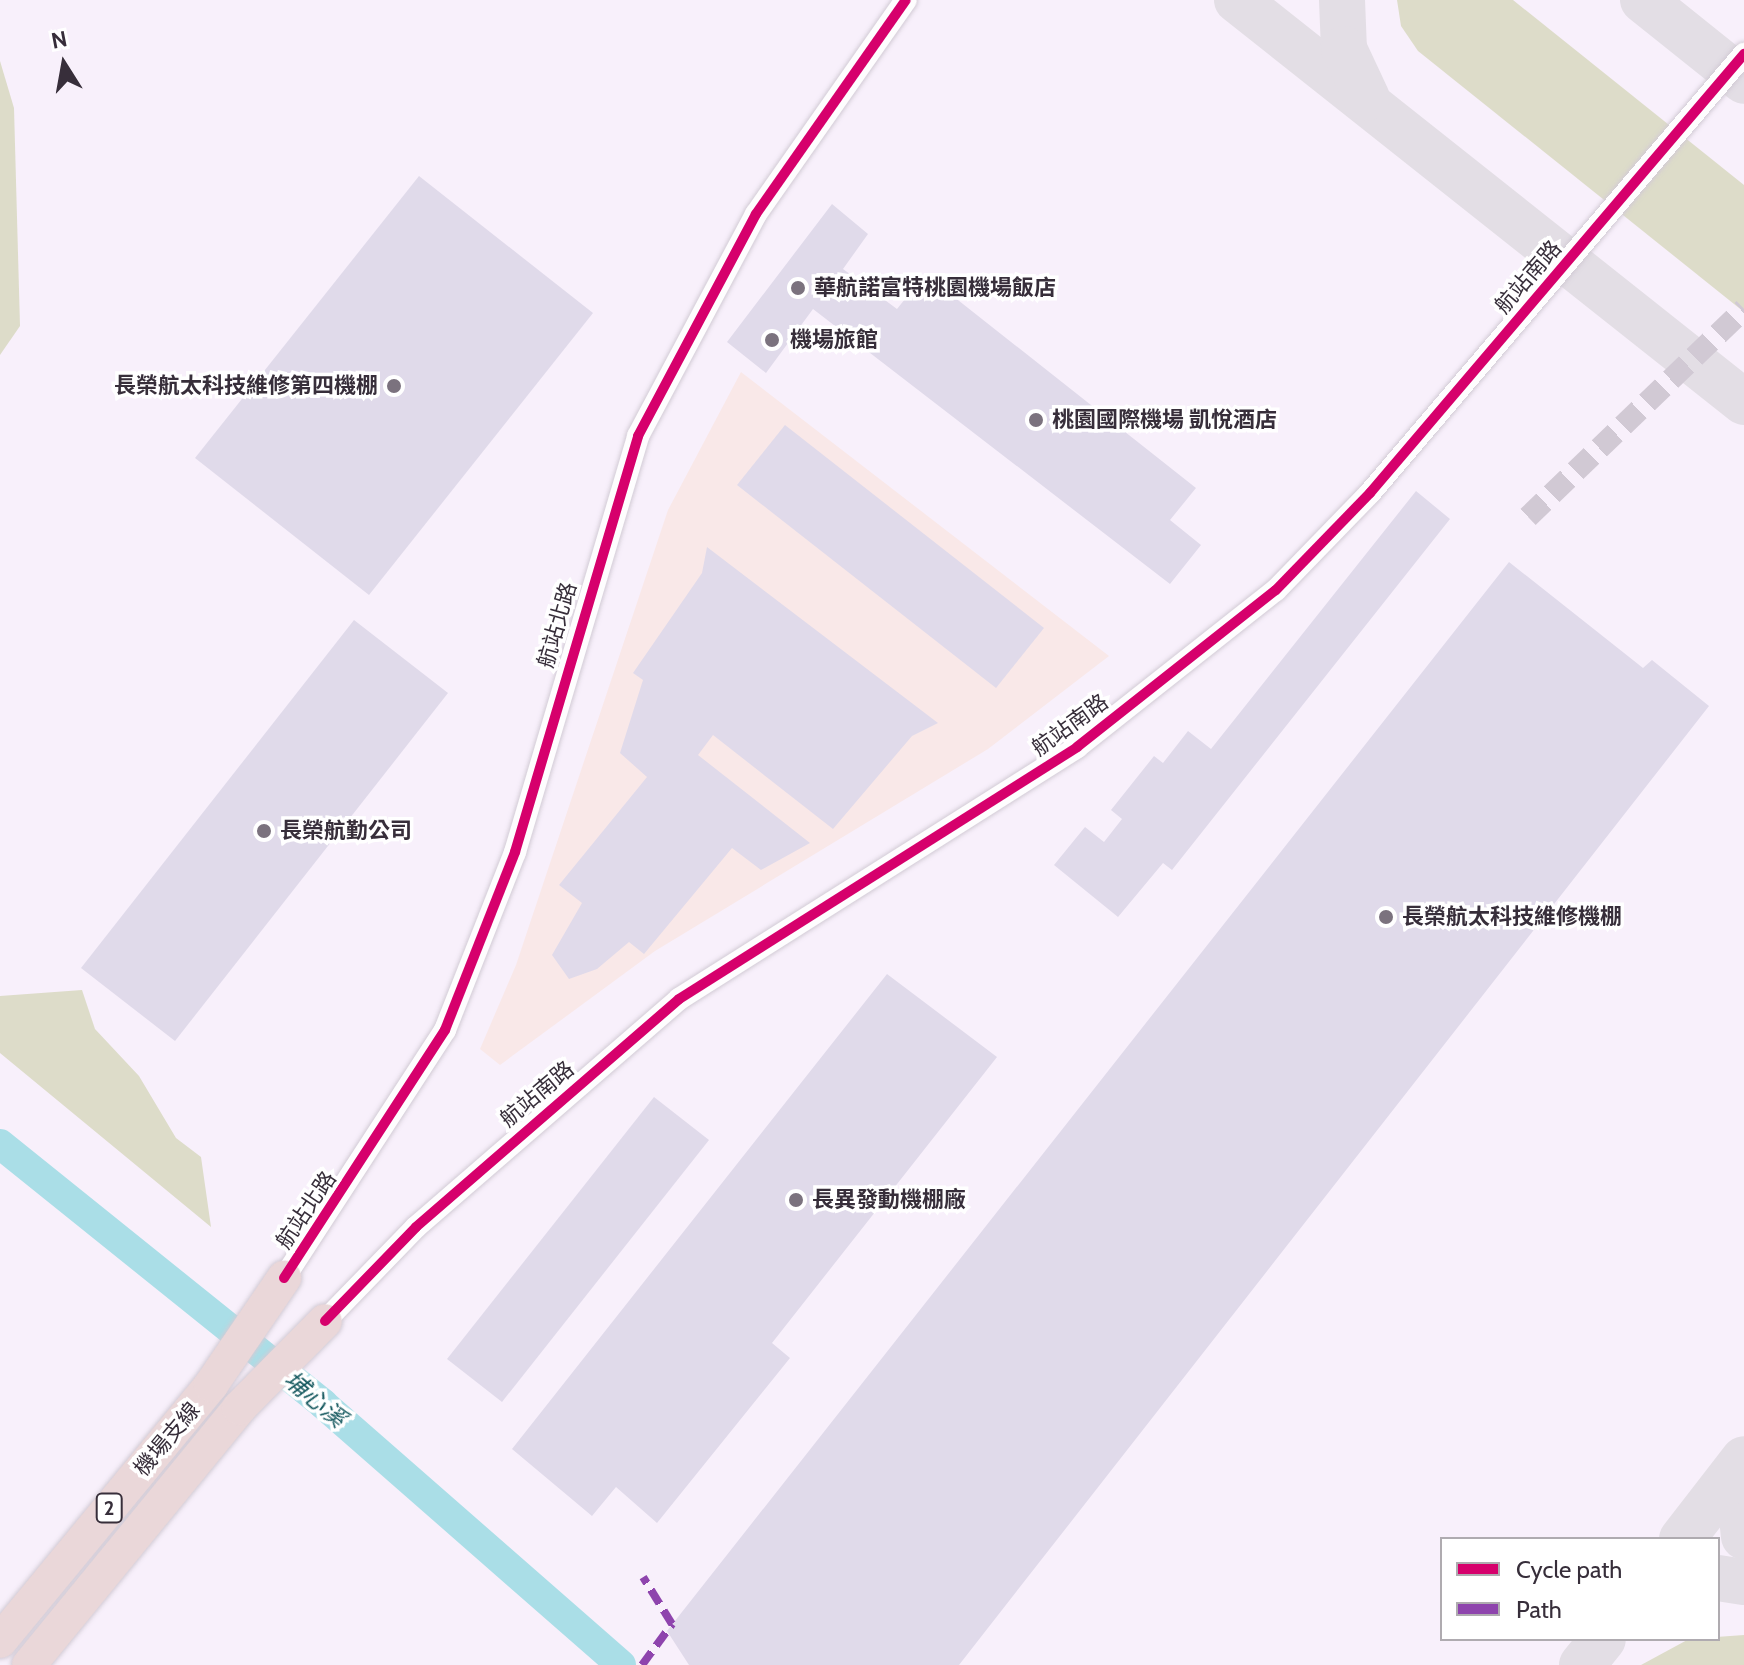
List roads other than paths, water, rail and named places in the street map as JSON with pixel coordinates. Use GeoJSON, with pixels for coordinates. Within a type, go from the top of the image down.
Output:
{"type":"FeatureCollection","features":[{"type":"Feature","properties":{"kind":"highway","name":"機場支線"},"geometry":{"type":"LineString","coordinates":[[2,1637],[211,1385],[284,1278]]}},
{"type":"Feature","properties":{"kind":"highway","name":"機場支線"},"geometry":{"type":"LineString","coordinates":[[29,1665],[239,1408],[325,1321]]}},
{"type":"Feature","properties":{"kind":"highway"},"geometry":{"type":"LineString","coordinates":[[59,1665],[172,1487]]}},
{"type":"Feature","properties":{"kind":"street","name":"航站北路"},"geometry":{"type":"LineString","coordinates":[[284,1278],[445,1030],[515,852],[638,436],[756,214],[906,0]]}},
{"type":"Feature","properties":{"kind":"street","name":"航站南路"},"geometry":{"type":"LineString","coordinates":[[325,1321],[416,1227],[679,999],[1077,747],[1276,590],[1370,493],[1744,54]]}},
{"type":"Feature","properties":{"kind":"waterway","name":"埔心溪"},"geometry":{"type":"LineString","coordinates":[[0,1144],[323,1404],[621,1665]]}},
{"type":"Feature","properties":{"kind":"tunnel"},"geometry":{"type":"LineString","coordinates":[[1528,517],[1744,309]]}},
{"type":"Feature","properties":{"kind":"place","name":"華航諾富特桃園機場飯店"},"geometry":{"type":"Point","coordinates":[798,288]}},
{"type":"Feature","properties":{"kind":"place","name":"機場旅館"},"geometry":{"type":"Point","coordinates":[772,340]}},
{"type":"Feature","properties":{"kind":"place","name":"長榮航太科技維修第四機棚"},"geometry":{"type":"Point","coordinates":[394,386]}},
{"type":"Feature","properties":{"kind":"place","name":"桃園國際機場 凱悅酒店"},"geometry":{"type":"Point","coordinates":[1036,420]}},
{"type":"Feature","properties":{"kind":"place","name":"長榮航勤公司"},"geometry":{"type":"Point","coordinates":[264,831]}},
{"type":"Feature","properties":{"kind":"place","name":"長榮航太科技維修機棚"},"geometry":{"type":"Point","coordinates":[1386,917]}},
{"type":"Feature","properties":{"kind":"place","name":"長異發動機棚廠"},"geometry":{"type":"Point","coordinates":[796,1200]}}]}
